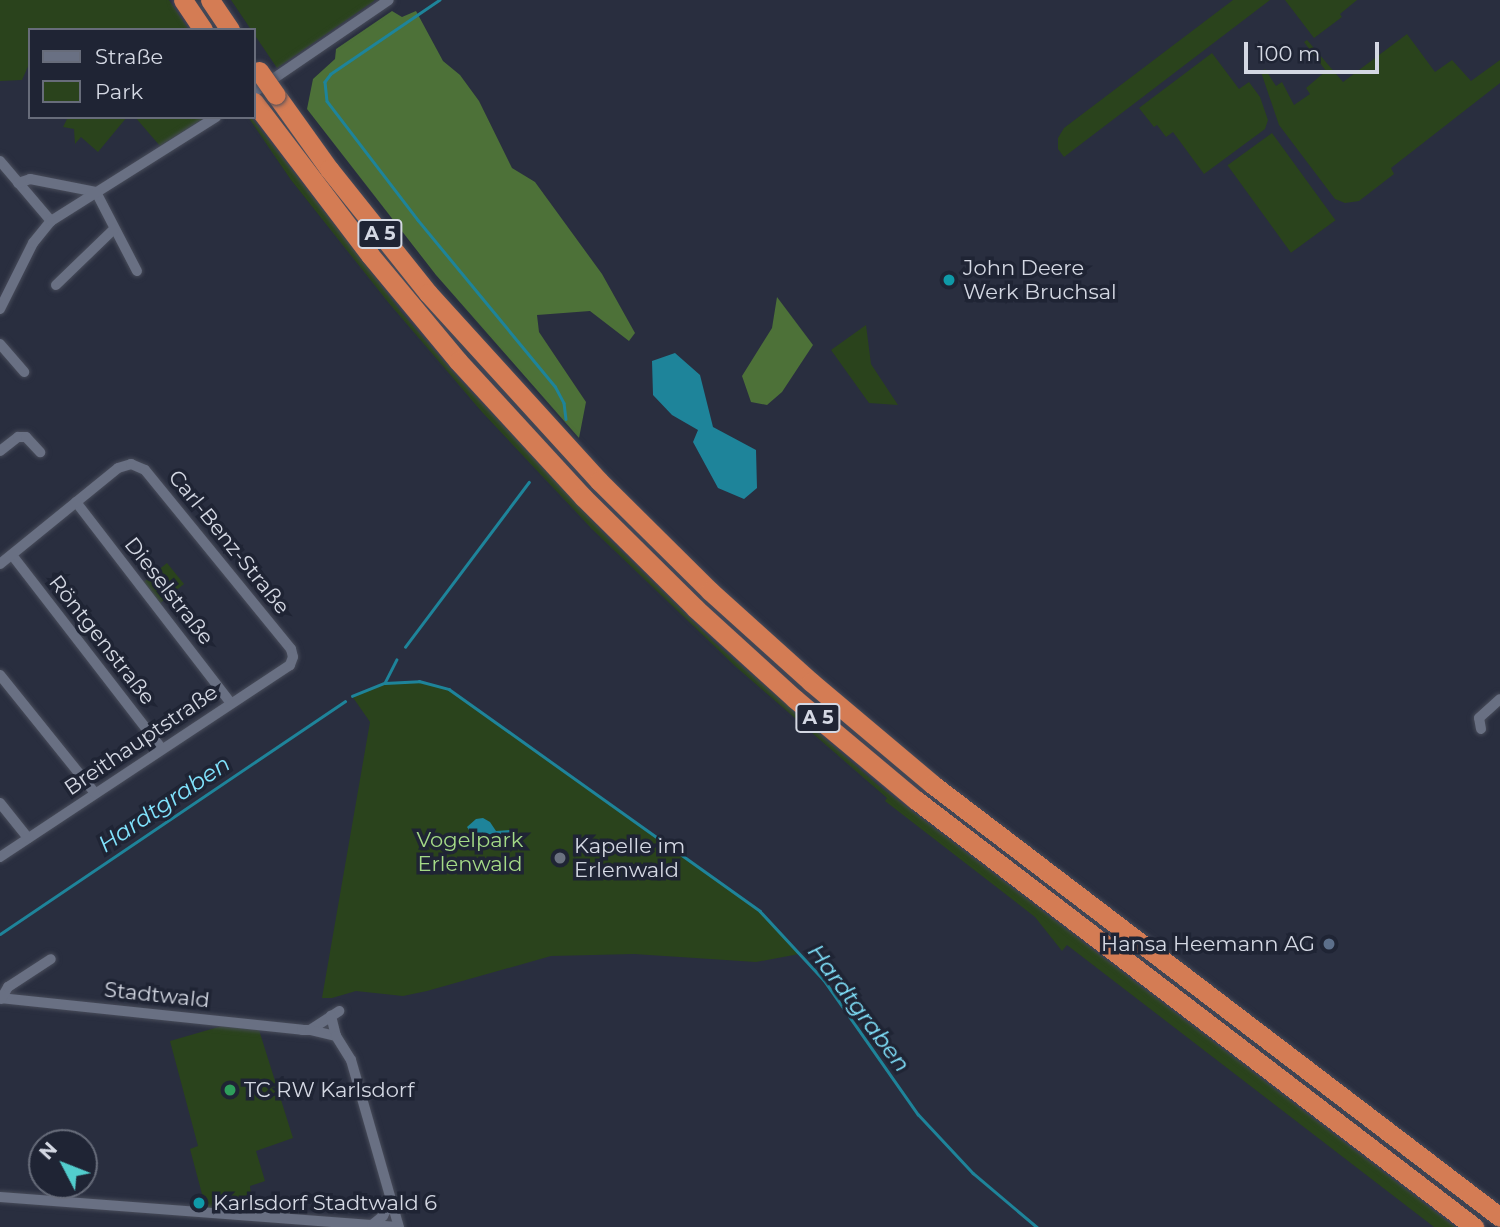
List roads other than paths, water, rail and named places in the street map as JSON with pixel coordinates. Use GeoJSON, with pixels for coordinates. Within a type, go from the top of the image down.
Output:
{"type":"FeatureCollection","features":[{"type":"Feature","properties":{"kind":"highway"},"geometry":{"type":"LineString","coordinates":[[183,0],[202,28]]}},
{"type":"Feature","properties":{"kind":"highway"},"geometry":{"type":"LineString","coordinates":[[210,0],[229,28]]}},
{"type":"Feature","properties":{"kind":"highway","name":"A 5"},"geometry":{"type":"LineString","coordinates":[[256,67],[329,169],[428,293],[599,481],[719,599],[811,682],[932,784],[1500,1217]]}},
{"type":"Feature","properties":{"kind":"highway","name":"A 5"},"geometry":{"type":"LineString","coordinates":[[256,102],[370,255],[493,400],[641,556],[731,641],[916,800],[1474,1227]]}},
{"type":"Feature","properties":{"kind":"street"},"geometry":{"type":"LineString","coordinates":[[256,100],[389,0]]}},
{"type":"Feature","properties":{"kind":"street"},"geometry":{"type":"LineString","coordinates":[[0,309],[33,243],[51,221],[213,119]]}},
{"type":"Feature","properties":{"kind":"street"},"geometry":{"type":"LineString","coordinates":[[0,161],[51,221]]}},
{"type":"Feature","properties":{"kind":"street"},"geometry":{"type":"LineString","coordinates":[[18,183],[30,179],[96,192]]}},
{"type":"Feature","properties":{"kind":"street"},"geometry":{"type":"LineString","coordinates":[[96,192],[137,271]]}},
{"type":"Feature","properties":{"kind":"street"},"geometry":{"type":"LineString","coordinates":[[56,285],[114,229]]}},
{"type":"Feature","properties":{"kind":"street"},"geometry":{"type":"LineString","coordinates":[[0,344],[24,372]]}},
{"type":"Feature","properties":{"kind":"street"},"geometry":{"type":"LineString","coordinates":[[0,451],[18,437],[26,437],[40,452]]}},
{"type":"Feature","properties":{"kind":"street","name":"Carl-Benz-Straße"},"geometry":{"type":"LineString","coordinates":[[0,564],[118,468],[131,464],[145,470],[291,649]]}},
{"type":"Feature","properties":{"kind":"street","name":"Dieselstraße"},"geometry":{"type":"LineString","coordinates":[[76,502],[230,703]]}},
{"type":"Feature","properties":{"kind":"street","name":"Röntgenstraße"},"geometry":{"type":"LineString","coordinates":[[12,555],[162,749]]}},
{"type":"Feature","properties":{"kind":"street","name":"Breithauptstraße"},"geometry":{"type":"LineString","coordinates":[[0,857],[290,665],[293,657],[291,649]]}},
{"type":"Feature","properties":{"kind":"street"},"geometry":{"type":"LineString","coordinates":[[0,675],[95,793]]}},
{"type":"Feature","properties":{"kind":"street"},"geometry":{"type":"LineString","coordinates":[[1481,729],[1479,718],[1500,699]]}},
{"type":"Feature","properties":{"kind":"street"},"geometry":{"type":"LineString","coordinates":[[0,803],[28,838]]}},
{"type":"Feature","properties":{"kind":"street"},"geometry":{"type":"LineString","coordinates":[[0,999],[8,987],[51,959]]}},
{"type":"Feature","properties":{"kind":"street","name":"Stadtwald"},"geometry":{"type":"LineString","coordinates":[[0,999],[310,1030],[336,1037]]}},
{"type":"Feature","properties":{"kind":"street"},"geometry":{"type":"LineString","coordinates":[[0,1197],[399,1227],[351,1060],[336,1037],[335,1014],[310,1030]]}},
{"type":"Feature","properties":{"kind":"street"},"geometry":{"type":"LineString","coordinates":[[372,1225],[385,1213],[390,1202]]}},
{"type":"Feature","properties":{"kind":"water"},"geometry":{"type":"Polygon","coordinates":[[[675,353],[700,375],[713,427],[756,450],[757,488],[744,499],[718,488],[693,442],[698,430],[672,415],[653,395],[652,361],[675,353]]]}},
{"type":"Feature","properties":{"kind":"water"},"geometry":{"type":"Polygon","coordinates":[[[483,818],[490,822],[496,831],[511,830],[514,835],[511,841],[488,834],[474,838],[467,827],[476,819],[483,818]]]}},
{"type":"Feature","properties":{"kind":"waterway"},"geometry":{"type":"LineString","coordinates":[[440,0],[331,74],[325,82],[327,101],[418,220],[555,386],[564,403],[566,419]]}},
{"type":"Feature","properties":{"kind":"waterway"},"geometry":{"type":"LineString","coordinates":[[405,647],[529,482]]}},
{"type":"Feature","properties":{"kind":"waterway"},"geometry":{"type":"LineString","coordinates":[[385,682],[396,660]]}},
{"type":"Feature","properties":{"kind":"waterway","name":"Hardtgraben"},"geometry":{"type":"LineString","coordinates":[[352,696],[385,683],[419,681],[449,689],[760,911],[824,980],[918,1114],[973,1173],[1037,1227]]}},
{"type":"Feature","properties":{"kind":"waterway","name":"Hardtgraben"},"geometry":{"type":"LineString","coordinates":[[0,934],[345,701]]}},
{"type":"Feature","properties":{"kind":"place","name":"John Deere Werk Bruchsal"},"geometry":{"type":"Point","coordinates":[949,280]}},
{"type":"Feature","properties":{"kind":"place","name":"Kapelle im Erlenwald"},"geometry":{"type":"Point","coordinates":[560,858]}},
{"type":"Feature","properties":{"kind":"place","name":"Hansa Heemann AG"},"geometry":{"type":"Point","coordinates":[1329,944]}},
{"type":"Feature","properties":{"kind":"place","name":"TC RW Karlsdorf"},"geometry":{"type":"Point","coordinates":[230,1090]}},
{"type":"Feature","properties":{"kind":"place","name":"Karlsdorf Stadtwald 6"},"geometry":{"type":"Point","coordinates":[199,1203]}},
{"type":"Feature","properties":{"kind":"park label","name":"Vogelpark Erlenwald"},"geometry":{"type":"Point","coordinates":[470,852]}}]}
